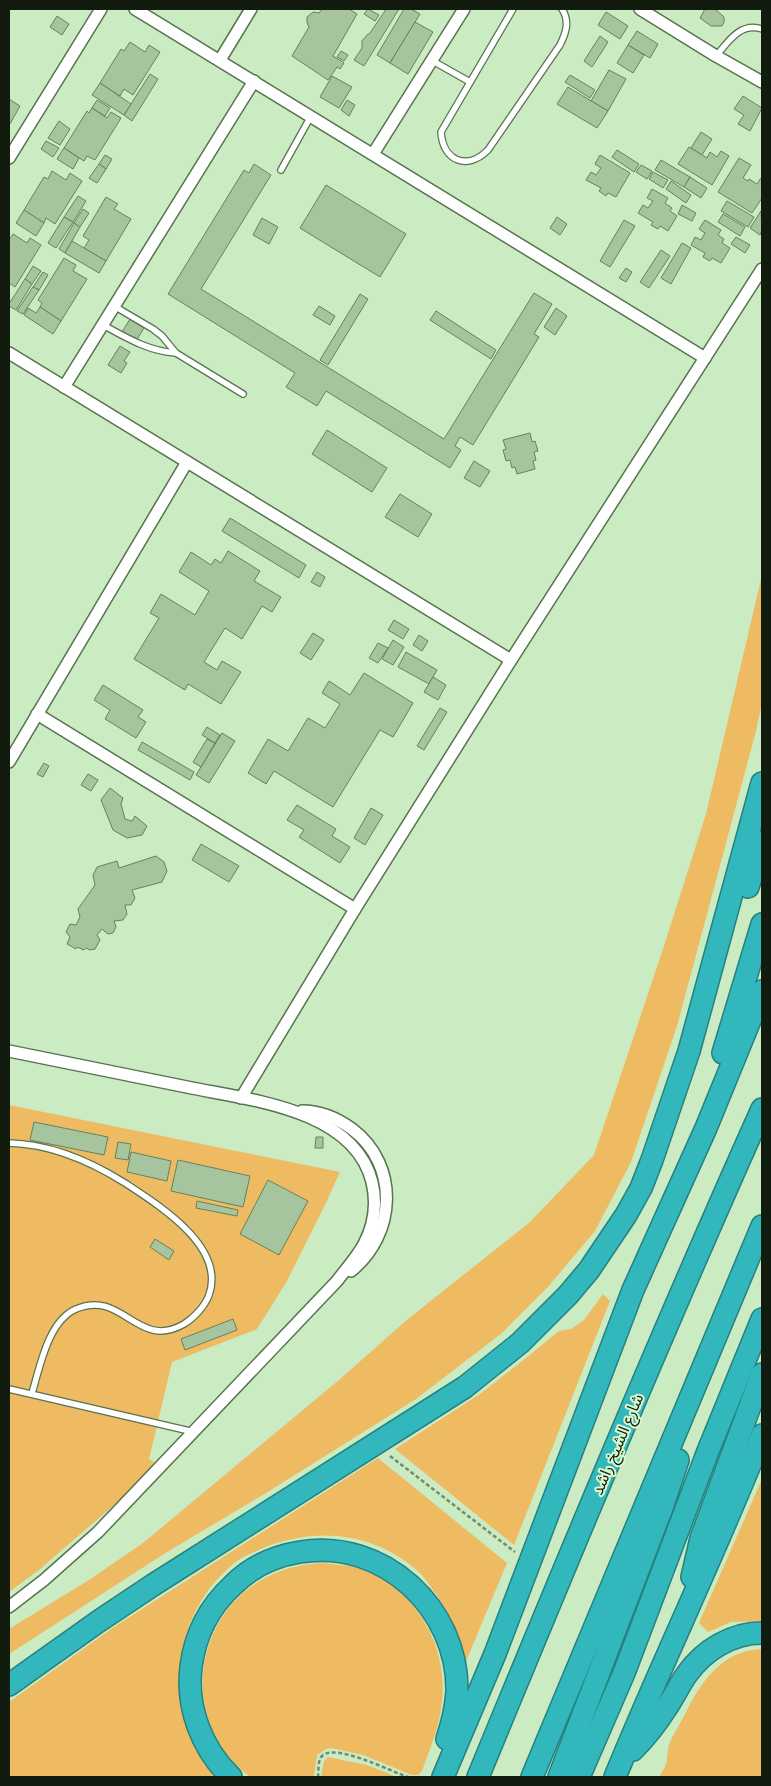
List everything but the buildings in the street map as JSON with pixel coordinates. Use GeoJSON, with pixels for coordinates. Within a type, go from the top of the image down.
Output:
{"type":"FeatureCollection","features":[{"type":"Feature","properties":{"kind":"highway"},"geometry":{"type":"LineString","coordinates":[[9,1685],[153,1585],[375,1445],[493,1366],[545,1319],[589,1270],[608,1243],[641,1188],[662,1133],[689,1051],[762,783]]}},
{"type":"Feature","properties":{"kind":"highway"},"geometry":{"type":"LineString","coordinates":[[689,1051],[713,994],[762,842]]}},
{"type":"Feature","properties":{"kind":"highway"},"geometry":{"type":"LineString","coordinates":[[650,1252],[665,1206],[734,1022],[762,924]]}},
{"type":"Feature","properties":{"kind":"highway"},"geometry":{"type":"LineString","coordinates":[[443,1777],[495,1654],[616,1334],[650,1252],[702,1137],[762,991]]}},
{"type":"Feature","properties":{"kind":"highway","name":"شارع الشيخ راشد"},"geometry":{"type":"LineString","coordinates":[[478,1777],[698,1252],[762,1109]]}},
{"type":"Feature","properties":{"kind":"highway"},"geometry":{"type":"LineString","coordinates":[[532,1777],[762,1226]]}},
{"type":"Feature","properties":{"kind":"highway"},"geometry":{"type":"LineString","coordinates":[[579,1777],[624,1673],[708,1451],[762,1318]]}},
{"type":"Feature","properties":{"kind":"highway"},"geometry":{"type":"LineString","coordinates":[[686,1612],[693,1570],[702,1538],[762,1374]]}},
{"type":"Feature","properties":{"kind":"highway"},"geometry":{"type":"LineString","coordinates":[[559,1777],[670,1485],[684,1438],[694,1389]]}},
{"type":"Feature","properties":{"kind":"highway"},"geometry":{"type":"LineString","coordinates":[[619,1769],[718,1542],[762,1435]]}},
{"type":"Feature","properties":{"kind":"highway"},"geometry":{"type":"LineString","coordinates":[[231,1777],[216,1760],[200,1734],[192,1704],[190,1674],[192,1658],[201,1629],[208,1615],[226,1591],[250,1572],[277,1558],[322,1550],[360,1556],[381,1564],[394,1572],[417,1591],[437,1616],[444,1630],[454,1660],[457,1692],[451,1727],[432,1777]]}},
{"type":"Feature","properties":{"kind":"highway"},"geometry":{"type":"LineString","coordinates":[[619,1769],[654,1726],[687,1674],[705,1654],[734,1637],[762,1634]]}},
{"type":"Feature","properties":{"kind":"street"},"geometry":{"type":"LineString","coordinates":[[9,158],[101,9]]}},
{"type":"Feature","properties":{"kind":"street"},"geometry":{"type":"LineString","coordinates":[[135,9],[705,358]]}},
{"type":"Feature","properties":{"kind":"street"},"geometry":{"type":"LineString","coordinates":[[220,60],[251,9]]}},
{"type":"Feature","properties":{"kind":"street"},"geometry":{"type":"LineString","coordinates":[[373,154],[464,9]]}},
{"type":"Feature","properties":{"kind":"street"},"geometry":{"type":"LineString","coordinates":[[640,9],[762,82]]}},
{"type":"Feature","properties":{"kind":"street"},"geometry":{"type":"LineString","coordinates":[[64,387],[254,81]]}},
{"type":"Feature","properties":{"kind":"street"},"geometry":{"type":"LineString","coordinates":[[242,1098],[355,909],[511,660],[762,269]]}},
{"type":"Feature","properties":{"kind":"street"},"geometry":{"type":"LineString","coordinates":[[9,353],[511,660]]}},
{"type":"Feature","properties":{"kind":"street"},"geometry":{"type":"LineString","coordinates":[[9,762],[187,462]]}},
{"type":"Feature","properties":{"kind":"street"},"geometry":{"type":"LineString","coordinates":[[37,714],[355,909]]}},
{"type":"Feature","properties":{"kind":"street"},"geometry":{"type":"LineString","coordinates":[[9,1051],[242,1098],[296,1111],[322,1113],[342,1121],[359,1134],[373,1150],[382,1169],[387,1190],[386,1211],[381,1232],[371,1250],[358,1265],[337,1281],[98,1532],[44,1580],[9,1607]]}},
{"type":"Feature","properties":{"kind":"lane"},"geometry":{"type":"LineString","coordinates":[[513,9],[441,132],[445,151],[452,158],[461,161],[471,161],[480,157],[488,150],[560,45],[565,35],[567,24],[565,13],[562,9]]}},
{"type":"Feature","properties":{"kind":"lane"},"geometry":{"type":"LineString","coordinates":[[716,56],[734,35],[740,31],[752,28],[762,30]]}},
{"type":"Feature","properties":{"kind":"lane"},"geometry":{"type":"LineString","coordinates":[[431,60],[470,82]]}},
{"type":"Feature","properties":{"kind":"lane"},"geometry":{"type":"LineString","coordinates":[[281,170],[311,116]]}},
{"type":"Feature","properties":{"kind":"lane"},"geometry":{"type":"LineString","coordinates":[[114,306],[153,329],[162,336],[176,353],[243,394]]}},
{"type":"Feature","properties":{"kind":"lane"},"geometry":{"type":"LineString","coordinates":[[103,325],[142,346],[164,353],[176,353]]}},
{"type":"Feature","properties":{"kind":"lane"},"geometry":{"type":"LineString","coordinates":[[9,1143],[36,1146],[61,1152],[108,1172],[184,1227],[198,1242],[207,1257],[212,1271],[212,1286],[207,1301],[186,1323],[172,1330],[157,1331],[142,1327],[117,1310],[103,1305],[88,1305],[74,1310],[62,1318],[54,1330],[32,1393]]}},
{"type":"Feature","properties":{"kind":"lane"},"geometry":{"type":"LineString","coordinates":[[9,1389],[194,1432]]}},
{"type":"Feature","properties":{"kind":"path"},"geometry":{"type":"LineString","coordinates":[[375,1445],[520,1556]]}},
{"type":"Feature","properties":{"kind":"path"},"geometry":{"type":"LineString","coordinates":[[318,1777],[320,1758],[330,1753],[372,1762],[408,1777]]}},
{"type":"Feature","properties":{"kind":"shaded area"},"geometry":{"type":"Polygon","coordinates":[[[762,575],[762,703],[756,731],[677,1026],[631,1162],[595,1231],[547,1288],[502,1333],[416,1399],[266,1493],[167,1552],[9,1654],[9,1629],[89,1580],[143,1543],[339,1380],[408,1319],[530,1222],[594,1155],[706,814],[762,575]]]}},
{"type":"Feature","properties":{"kind":"shaded area"},"geometry":{"type":"Polygon","coordinates":[[[9,1105],[340,1172],[287,1281],[257,1329],[172,1362],[149,1459],[156,1464],[129,1492],[39,1570],[9,1592],[9,1105]]]}},
{"type":"Feature","properties":{"kind":"shaded area"},"geometry":{"type":"Polygon","coordinates":[[[603,1294],[610,1301],[514,1545],[395,1449],[480,1394],[559,1331],[571,1329],[584,1320],[603,1294]]]}},
{"type":"Feature","properties":{"kind":"shaded area"},"geometry":{"type":"Polygon","coordinates":[[[378,1458],[507,1563],[464,1666],[460,1644],[445,1608],[423,1576],[402,1559],[383,1548],[343,1537],[302,1537],[281,1542],[241,1558],[221,1575],[205,1595],[188,1628],[180,1670],[181,1703],[196,1748],[214,1777],[9,1777],[9,1702],[114,1627],[378,1458]]]}},
{"type":"Feature","properties":{"kind":"shaded area"},"geometry":{"type":"Polygon","coordinates":[[[762,1479],[762,1621],[731,1622],[708,1632],[699,1623],[762,1479]]]}},
{"type":"Feature","properties":{"kind":"shaded area"},"geometry":{"type":"Polygon","coordinates":[[[324,1563],[357,1567],[391,1582],[390,1584],[416,1609],[433,1639],[439,1656],[443,1691],[438,1725],[422,1771],[418,1775],[412,1775],[363,1755],[331,1748],[317,1755],[314,1777],[250,1777],[226,1753],[209,1721],[204,1698],[203,1674],[207,1651],[216,1629],[228,1609],[245,1591],[265,1578],[294,1567],[324,1563]]]}},
{"type":"Feature","properties":{"kind":"shaded area"},"geometry":{"type":"Polygon","coordinates":[[[762,1649],[762,1777],[659,1777],[665,1766],[668,1747],[672,1737],[698,1690],[714,1670],[735,1655],[762,1649]]]}},
{"type":"Feature","properties":{"kind":"shaded area"},"geometry":{"type":"Polygon","coordinates":[[[328,1757],[367,1765],[397,1777],[321,1777],[324,1761],[328,1757]]]}}]}
